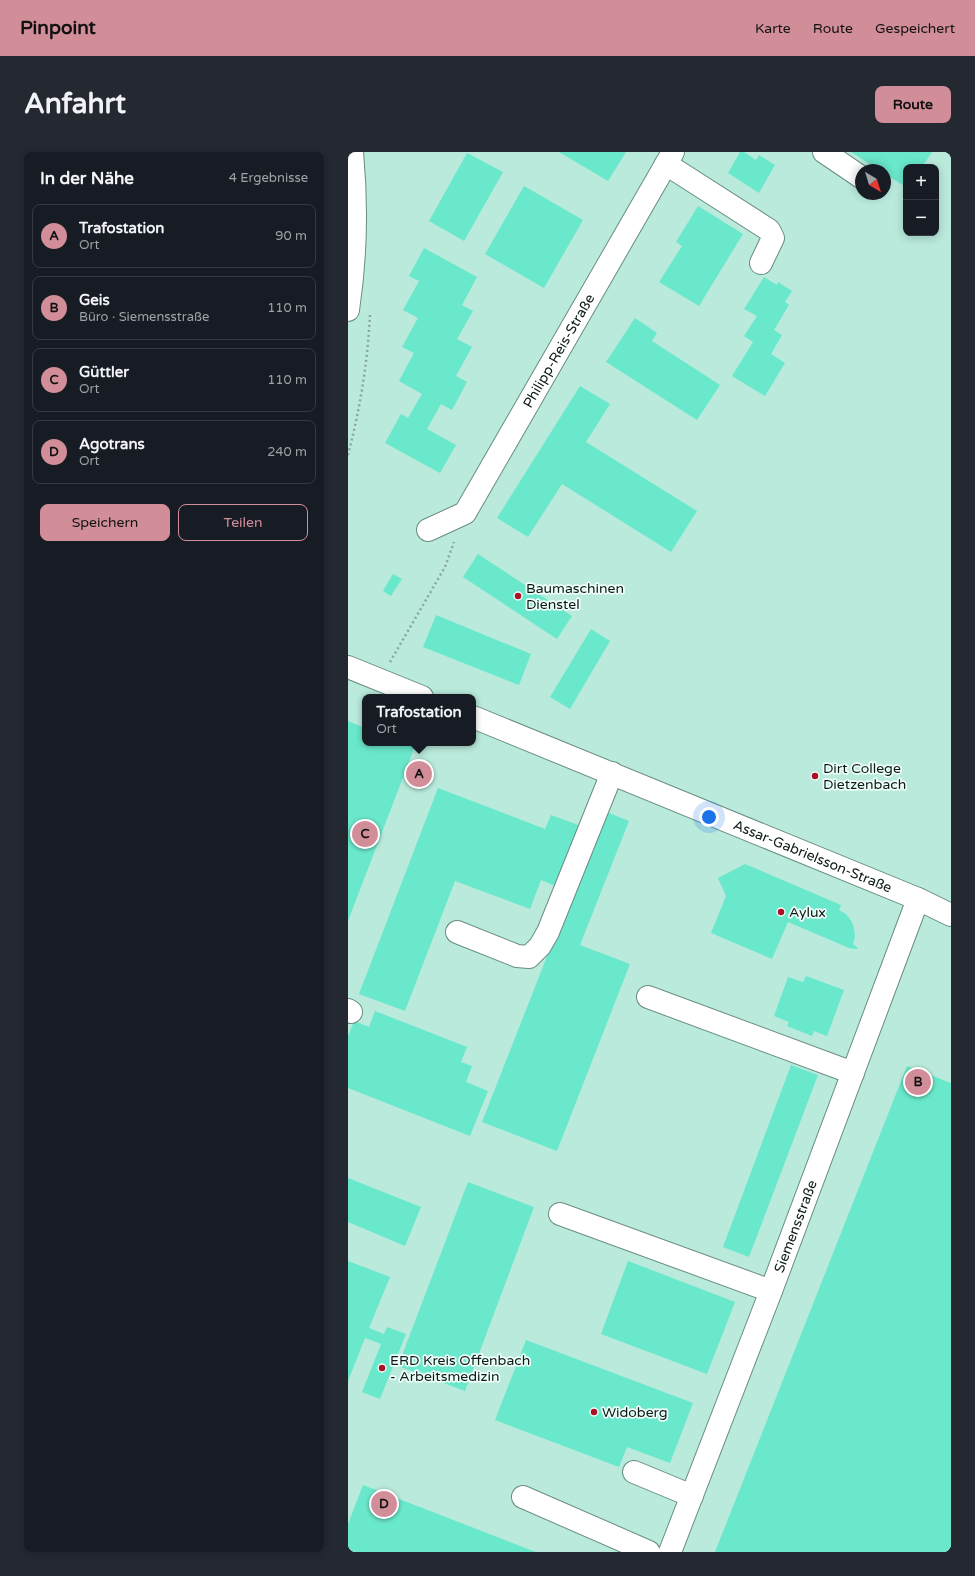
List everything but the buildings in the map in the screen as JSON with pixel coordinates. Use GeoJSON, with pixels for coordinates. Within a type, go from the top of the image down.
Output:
{"type":"FeatureCollection","features":[{"type":"Feature","properties":{"kind":"street"},"geometry":{"type":"LineString","coordinates":[[348,310],[355,249],[355,186],[352,152]]}},
{"type":"Feature","properties":{"kind":"street"},"geometry":{"type":"LineString","coordinates":[[824,152],[855,173]]}},
{"type":"Feature","properties":{"kind":"street"},"geometry":{"type":"LineString","coordinates":[[669,158],[769,230],[773,238],[761,263]]}},
{"type":"Feature","properties":{"kind":"street","name":"Philipp-Reis-Straße"},"geometry":{"type":"LineString","coordinates":[[465,513],[669,158]]}},
{"type":"Feature","properties":{"kind":"street"},"geometry":{"type":"LineString","coordinates":[[428,530],[465,513]]}},
{"type":"Feature","properties":{"kind":"street"},"geometry":{"type":"LineString","coordinates":[[348,667],[415,694]]}},
{"type":"Feature","properties":{"kind":"street","name":"Assar-Gabrielsson-Straße"},"geometry":{"type":"LineString","coordinates":[[476,718],[918,899],[951,915]]}},
{"type":"Feature","properties":{"kind":"street"},"geometry":{"type":"LineString","coordinates":[[457,932],[517,956],[529,957],[540,946],[548,932],[612,773]]}},
{"type":"Feature","properties":{"kind":"street","name":"Siemensstraße"},"geometry":{"type":"LineString","coordinates":[[670,1552],[771,1292],[918,899]]}},
{"type":"Feature","properties":{"kind":"street"},"geometry":{"type":"LineString","coordinates":[[648,997],[853,1074]]}},
{"type":"Feature","properties":{"kind":"street"},"geometry":{"type":"LineString","coordinates":[[560,1214],[771,1292]]}},
{"type":"Feature","properties":{"kind":"street"},"geometry":{"type":"LineString","coordinates":[[634,1472],[692,1496]]}},
{"type":"Feature","properties":{"kind":"street"},"geometry":{"type":"LineString","coordinates":[[522,1498],[650,1552]]}},
{"type":"Feature","properties":{"kind":"path"},"geometry":{"type":"LineString","coordinates":[[348,455],[359,407],[366,361],[370,312]]}},
{"type":"Feature","properties":{"kind":"path"},"geometry":{"type":"LineString","coordinates":[[380,680],[445,567],[465,513]]}},
{"type":"Feature","properties":{"kind":"shaded area"},"geometry":{"type":"Polygon","coordinates":[[[348,152],[951,152],[951,1552],[348,1552],[348,152]]]}},
{"type":"Feature","properties":{"kind":"place","name":"Baumaschinen Dienstel"},"geometry":{"type":"Point","coordinates":[518,596]}},
{"type":"Feature","properties":{"kind":"place","name":"Trafostation"},"geometry":{"type":"Point","coordinates":[419,774]}},
{"type":"Feature","properties":{"kind":"place","name":"Dirt College Dietzenbach"},"geometry":{"type":"Point","coordinates":[815,776]}},
{"type":"Feature","properties":{"kind":"place","name":"Güttler"},"geometry":{"type":"Point","coordinates":[365,834]}},
{"type":"Feature","properties":{"kind":"place","name":"Aylux"},"geometry":{"type":"Point","coordinates":[781,912]}},
{"type":"Feature","properties":{"kind":"place","name":"Geis"},"geometry":{"type":"Point","coordinates":[918,1082]}},
{"type":"Feature","properties":{"kind":"place","name":"ERD Kreis Offenbach - Arbeitsmedizin"},"geometry":{"type":"Point","coordinates":[382,1368]}},
{"type":"Feature","properties":{"kind":"place","name":"Widoberg"},"geometry":{"type":"Point","coordinates":[594,1412]}},
{"type":"Feature","properties":{"kind":"place","name":"Agotrans"},"geometry":{"type":"Point","coordinates":[384,1504]}}]}
